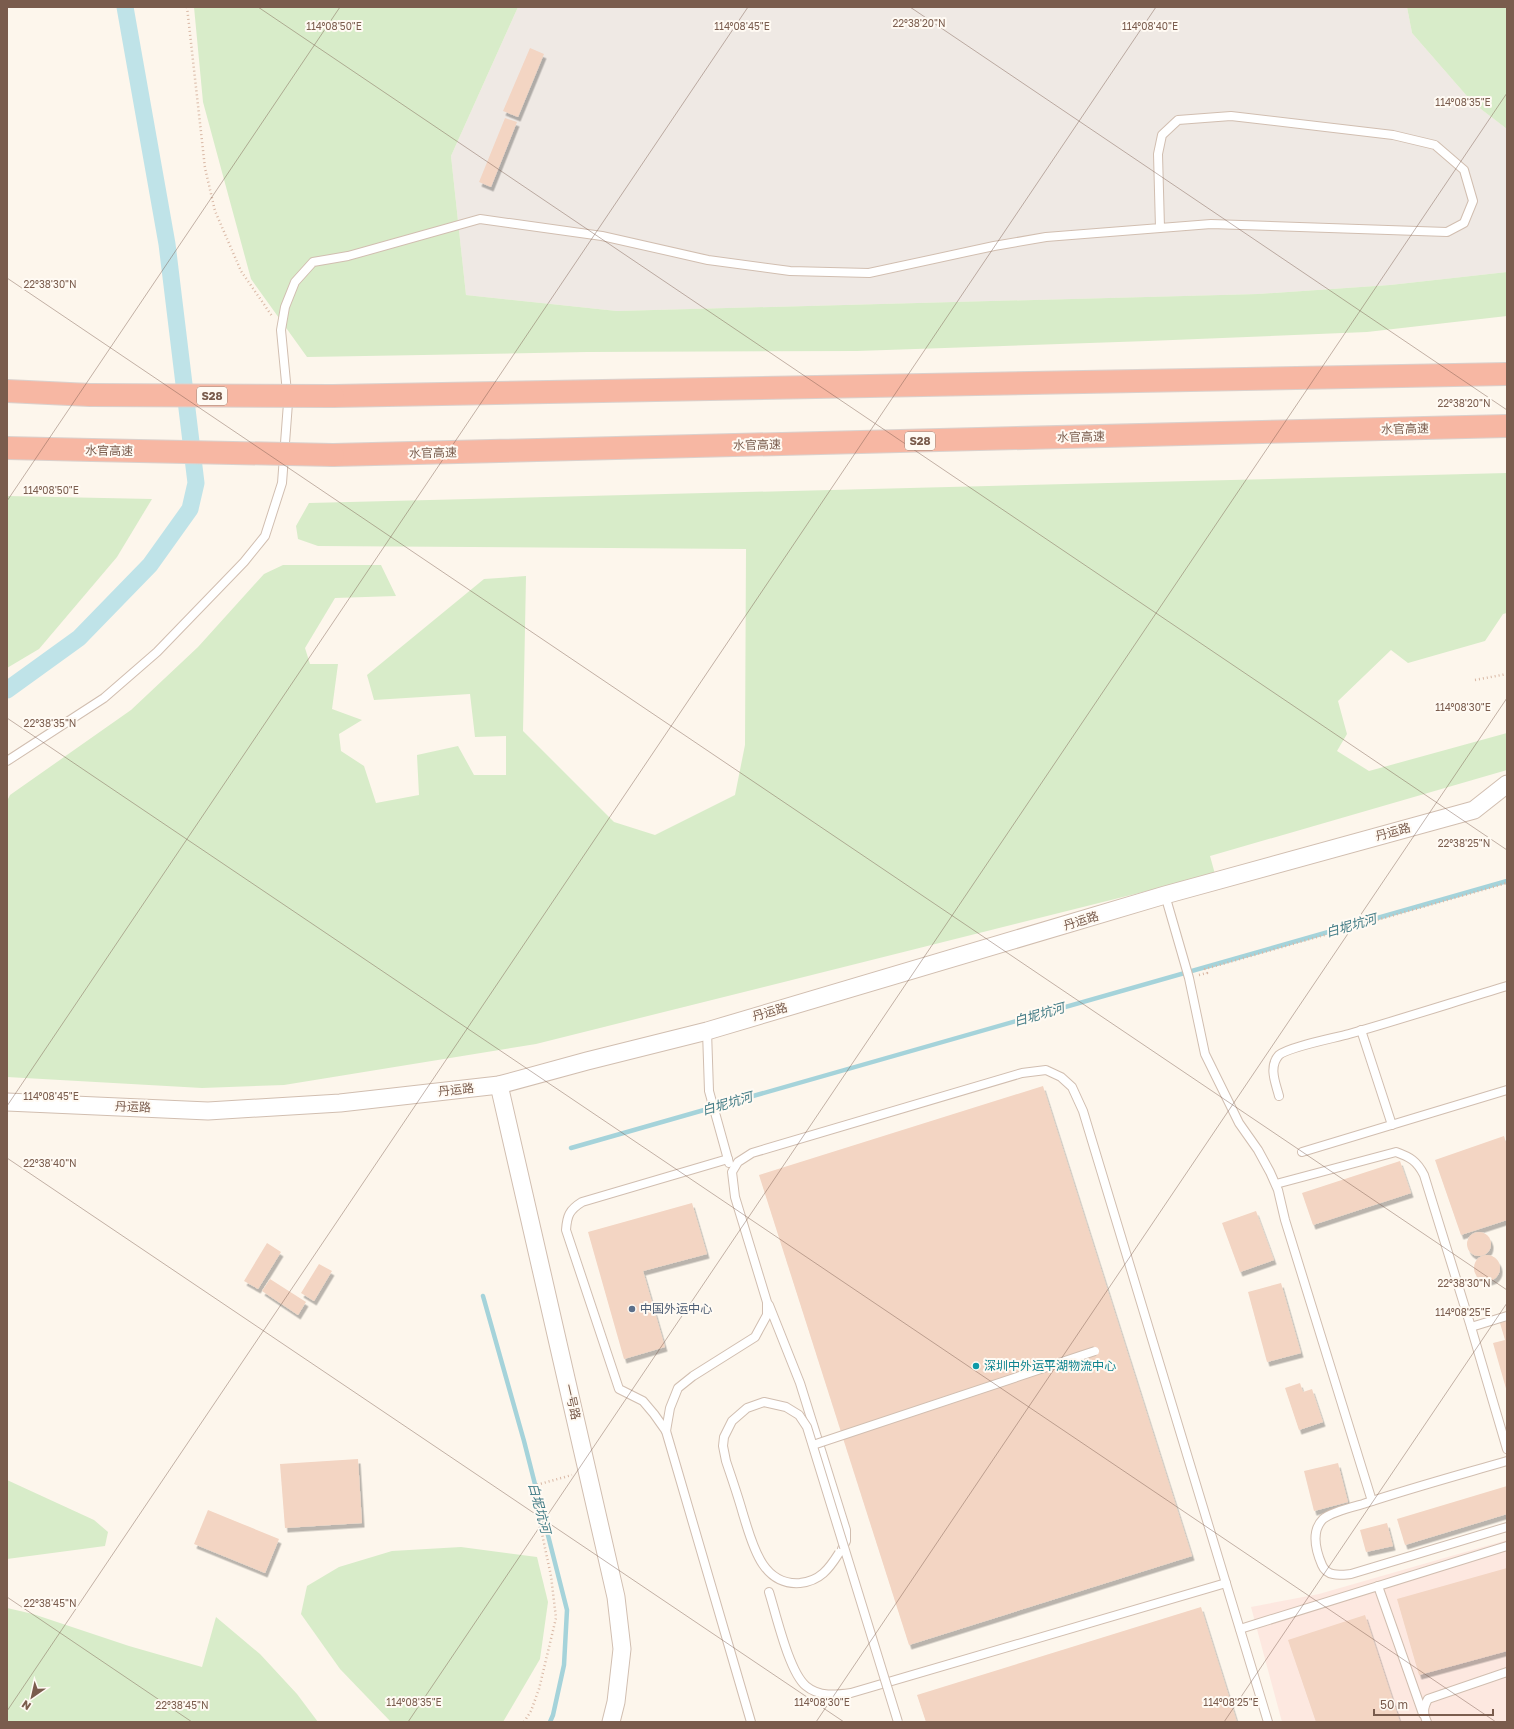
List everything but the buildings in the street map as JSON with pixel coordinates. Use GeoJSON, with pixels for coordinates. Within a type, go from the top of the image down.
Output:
{"type":"FeatureCollection","features":[{"type":"Feature","properties":{"kind":"highway","name":"S28"},"geometry":{"type":"LineString","coordinates":[[7,392],[90,395],[333,396],[1507,374]]}},
{"type":"Feature","properties":{"kind":"highway","name":"水官高速"},"geometry":{"type":"LineString","coordinates":[[7,448],[333,455],[1507,426]]}},
{"type":"Feature","properties":{"kind":"street","name":"丹运路"},"geometry":{"type":"LineString","coordinates":[[7,1102],[208,1110],[340,1103],[499,1085],[707,1031],[1165,895],[1474,810],[1507,784]]}},
{"type":"Feature","properties":{"kind":"street","name":"一号路"},"geometry":{"type":"LineString","coordinates":[[499,1085],[616,1597],[622,1649],[616,1702],[611,1722]]}},
{"type":"Feature","properties":{"kind":"lane"},"geometry":{"type":"LineString","coordinates":[[7,761],[104,698],[116,688],[157,652],[244,562],[265,536],[282,483],[288,403],[281,330],[285,307],[295,282],[313,262],[348,256],[480,219],[602,236],[708,260],[790,272],[869,273],[1046,237],[1211,224],[1446,232],[1464,223],[1473,201],[1464,170],[1435,146],[1393,135],[1231,116],[1178,120],[1162,135],[1158,154],[1160,228]]}},
{"type":"Feature","properties":{"kind":"lane"},"geometry":{"type":"LineString","coordinates":[[1165,895],[1188,978],[1205,1054],[1239,1123],[1258,1150],[1276,1184],[1285,1220],[1372,1501]]}},
{"type":"Feature","properties":{"kind":"lane"},"geometry":{"type":"LineString","coordinates":[[1280,1096],[1273,1073],[1274,1063],[1279,1055],[1289,1050],[1507,986]]}},
{"type":"Feature","properties":{"kind":"lane"},"geometry":{"type":"LineString","coordinates":[[1361,1030],[1392,1125]]}},
{"type":"Feature","properties":{"kind":"lane"},"geometry":{"type":"LineString","coordinates":[[707,1031],[709,1091],[732,1172],[735,1197],[768,1302],[800,1383],[846,1530],[846,1541],[839,1553],[825,1573],[809,1582],[791,1583],[774,1576],[766,1568],[756,1554],[726,1462],[723,1446],[724,1437],[732,1421],[747,1408],[764,1402],[786,1407],[800,1415],[807,1426],[814,1445],[898,1722]]}},
{"type":"Feature","properties":{"kind":"lane"},"geometry":{"type":"LineString","coordinates":[[732,1172],[738,1162],[752,1153],[1022,1073],[1046,1070],[1061,1077],[1072,1088],[1084,1111],[1268,1722]]}},
{"type":"Feature","properties":{"kind":"lane"},"geometry":{"type":"LineString","coordinates":[[1302,1152],[1507,1090]]}},
{"type":"Feature","properties":{"kind":"lane"},"geometry":{"type":"LineString","coordinates":[[1276,1184],[1396,1152],[1409,1156],[1419,1164],[1424,1175],[1472,1327],[1507,1449]]}},
{"type":"Feature","properties":{"kind":"lane"},"geometry":{"type":"LineString","coordinates":[[728,1159],[582,1202],[573,1208],[567,1220],[566,1230],[619,1389],[643,1402],[666,1431],[750,1722]]}},
{"type":"Feature","properties":{"kind":"lane"},"geometry":{"type":"LineString","coordinates":[[666,1431],[670,1408],[678,1388],[693,1376],[755,1337],[767,1315],[768,1302]]}},
{"type":"Feature","properties":{"kind":"lane"},"geometry":{"type":"LineString","coordinates":[[1472,1327],[1507,1316]]}},
{"type":"Feature","properties":{"kind":"lane"},"geometry":{"type":"LineString","coordinates":[[814,1445],[1095,1352]]}},
{"type":"Feature","properties":{"kind":"lane"},"geometry":{"type":"LineString","coordinates":[[1507,1461],[1372,1501],[1324,1518],[1318,1526],[1316,1545],[1322,1567],[1328,1573],[1337,1576],[1351,1574],[1507,1527]]}},
{"type":"Feature","properties":{"kind":"lane"},"geometry":{"type":"LineString","coordinates":[[1240,1630],[1507,1546]]}},
{"type":"Feature","properties":{"kind":"lane"},"geometry":{"type":"LineString","coordinates":[[769,1592],[794,1668],[806,1686],[820,1693],[836,1695],[851,1693],[1226,1583]]}},
{"type":"Feature","properties":{"kind":"lane"},"geometry":{"type":"LineString","coordinates":[[1378,1586],[1426,1722]]}},
{"type":"Feature","properties":{"kind":"lane"},"geometry":{"type":"LineString","coordinates":[[1423,1714],[1424,1706],[1428,1699],[1507,1672]]}},
{"type":"Feature","properties":{"kind":"path"},"geometry":{"type":"LineString","coordinates":[[186,7],[205,168],[215,211],[242,271],[281,330]]}},
{"type":"Feature","properties":{"kind":"path"},"geometry":{"type":"LineString","coordinates":[[1475,680],[1507,674]]}},
{"type":"Feature","properties":{"kind":"path"},"geometry":{"type":"LineString","coordinates":[[1207,973],[1205,969],[1507,883]]}},
{"type":"Feature","properties":{"kind":"path"},"geometry":{"type":"LineString","coordinates":[[524,1722],[531,1711],[539,1689],[556,1618],[551,1576],[535,1501],[529,1487],[587,1469]]}},
{"type":"Feature","properties":{"kind":"shaded area"},"geometry":{"type":"Polygon","coordinates":[[[518,7],[1407,7],[1412,33],[1473,103],[1507,129],[1507,272],[1390,285],[1258,294],[617,311],[466,295],[451,156],[518,7]]]}},
{"type":"Feature","properties":{"kind":"shaded area"},"geometry":{"type":"Polygon","coordinates":[[[1507,1540],[1507,1722],[1282,1722],[1251,1607],[1319,1594],[1507,1540]]]}},
{"type":"Feature","properties":{"kind":"green space"},"geometry":{"type":"Polygon","coordinates":[[[194,7],[518,7],[451,156],[466,295],[617,311],[1258,294],[1390,285],[1507,272],[1507,316],[1367,332],[857,351],[587,352],[307,357],[251,279],[203,102],[194,7]]]}},
{"type":"Feature","properties":{"kind":"green space"},"geometry":{"type":"Polygon","coordinates":[[[1407,7],[1507,7],[1507,129],[1473,103],[1412,33],[1407,7]]]}},
{"type":"Feature","properties":{"kind":"green space"},"geometry":{"type":"Polygon","coordinates":[[[1507,473],[1507,613],[1503,614],[1485,641],[1408,663],[1391,650],[1338,701],[1347,734],[1337,751],[1369,771],[1507,733],[1507,770],[1210,856],[1215,874],[536,1044],[284,1085],[202,1088],[7,1077],[7,801],[10,795],[131,710],[198,647],[264,574],[283,565],[381,565],[396,596],[335,598],[305,648],[310,664],[338,664],[332,709],[362,720],[339,734],[341,751],[364,766],[376,803],[419,795],[417,755],[458,746],[474,775],[506,775],[506,736],[475,737],[470,694],[374,700],[367,675],[484,579],[526,576],[523,731],[614,822],[655,835],[735,795],[745,745],[746,549],[318,546],[298,539],[296,526],[309,503],[1507,473]]]}},
{"type":"Feature","properties":{"kind":"green space"},"geometry":{"type":"Polygon","coordinates":[[[7,496],[152,499],[117,557],[39,649],[7,668],[7,496]]]}},
{"type":"Feature","properties":{"kind":"green space"},"geometry":{"type":"Polygon","coordinates":[[[7,1480],[94,1520],[108,1532],[105,1546],[7,1559],[7,1480]]]}},
{"type":"Feature","properties":{"kind":"green space"},"geometry":{"type":"Polygon","coordinates":[[[461,1547],[537,1557],[548,1602],[540,1659],[503,1722],[391,1722],[340,1669],[301,1614],[307,1586],[339,1567],[392,1551],[461,1547]]]}},
{"type":"Feature","properties":{"kind":"green space"},"geometry":{"type":"Polygon","coordinates":[[[7,1608],[33,1614],[129,1646],[202,1667],[216,1617],[260,1654],[297,1694],[318,1722],[7,1722],[7,1608]]]}},
{"type":"Feature","properties":{"kind":"waterway"},"geometry":{"type":"LineString","coordinates":[[7,690],[79,638],[150,565],[190,509],[196,483],[167,244],[125,7]]}},
{"type":"Feature","properties":{"kind":"waterway","name":"白坭坑河"},"geometry":{"type":"LineString","coordinates":[[571,1148],[1507,881]]}},
{"type":"Feature","properties":{"kind":"waterway","name":"白坭坑河"},"geometry":{"type":"LineString","coordinates":[[483,1296],[524,1441],[567,1610],[564,1665],[553,1715],[550,1722]]}},
{"type":"Feature","properties":{"kind":"place","name":"中国外运中心"},"geometry":{"type":"Point","coordinates":[632,1309]}},
{"type":"Feature","properties":{"kind":"place","name":"深圳中外运平湖物流中心"},"geometry":{"type":"Point","coordinates":[976,1366]}}]}
